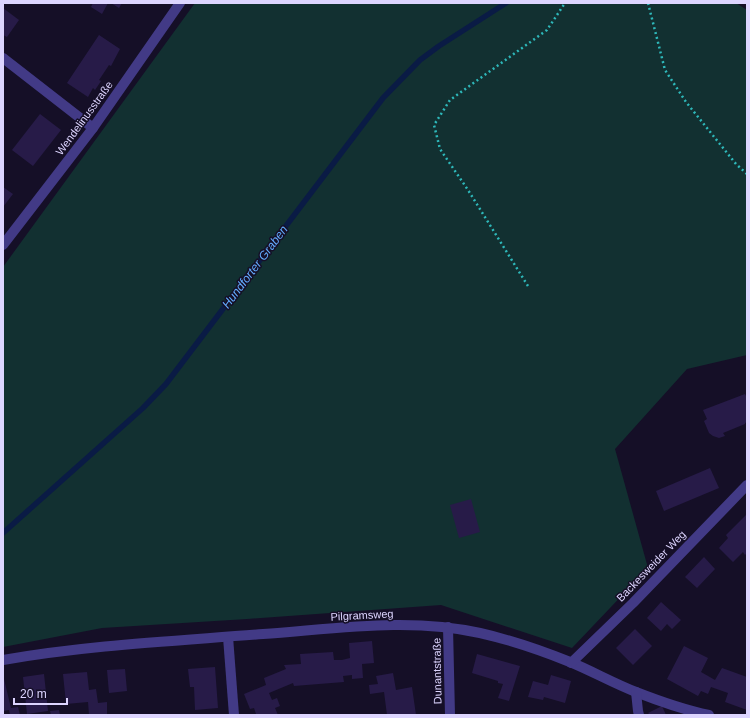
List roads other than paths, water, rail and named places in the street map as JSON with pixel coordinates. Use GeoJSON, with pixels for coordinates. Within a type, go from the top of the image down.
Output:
{"type":"FeatureCollection","features":[{"type":"Feature","properties":{"kind":"street","name":"Wendelinusstraße"},"geometry":{"type":"LineString","coordinates":[[3,245],[93,128],[180,3]]}},
{"type":"Feature","properties":{"kind":"street"},"geometry":{"type":"LineString","coordinates":[[3,58],[93,128]]}},
{"type":"Feature","properties":{"kind":"street","name":"Backesweider Weg"},"geometry":{"type":"LineString","coordinates":[[571,662],[633,603],[747,485]]}},
{"type":"Feature","properties":{"kind":"street","name":"Pilgramsweg"},"geometry":{"type":"LineString","coordinates":[[3,660],[42,653],[94,647],[228,637],[390,625],[448,627],[481,633],[521,644],[571,662],[636,692],[695,712],[709,715]]}},
{"type":"Feature","properties":{"kind":"street","name":"Dunantstraße"},"geometry":{"type":"LineString","coordinates":[[448,627],[450,715]]}},
{"type":"Feature","properties":{"kind":"street"},"geometry":{"type":"LineString","coordinates":[[228,637],[234,715]]}},
{"type":"Feature","properties":{"kind":"street"},"geometry":{"type":"LineString","coordinates":[[636,692],[639,715]]}},
{"type":"Feature","properties":{"kind":"waterway","name":"Hundforter Graben"},"geometry":{"type":"LineString","coordinates":[[3,533],[143,408],[166,384],[383,98],[420,60],[506,3]]}}]}
